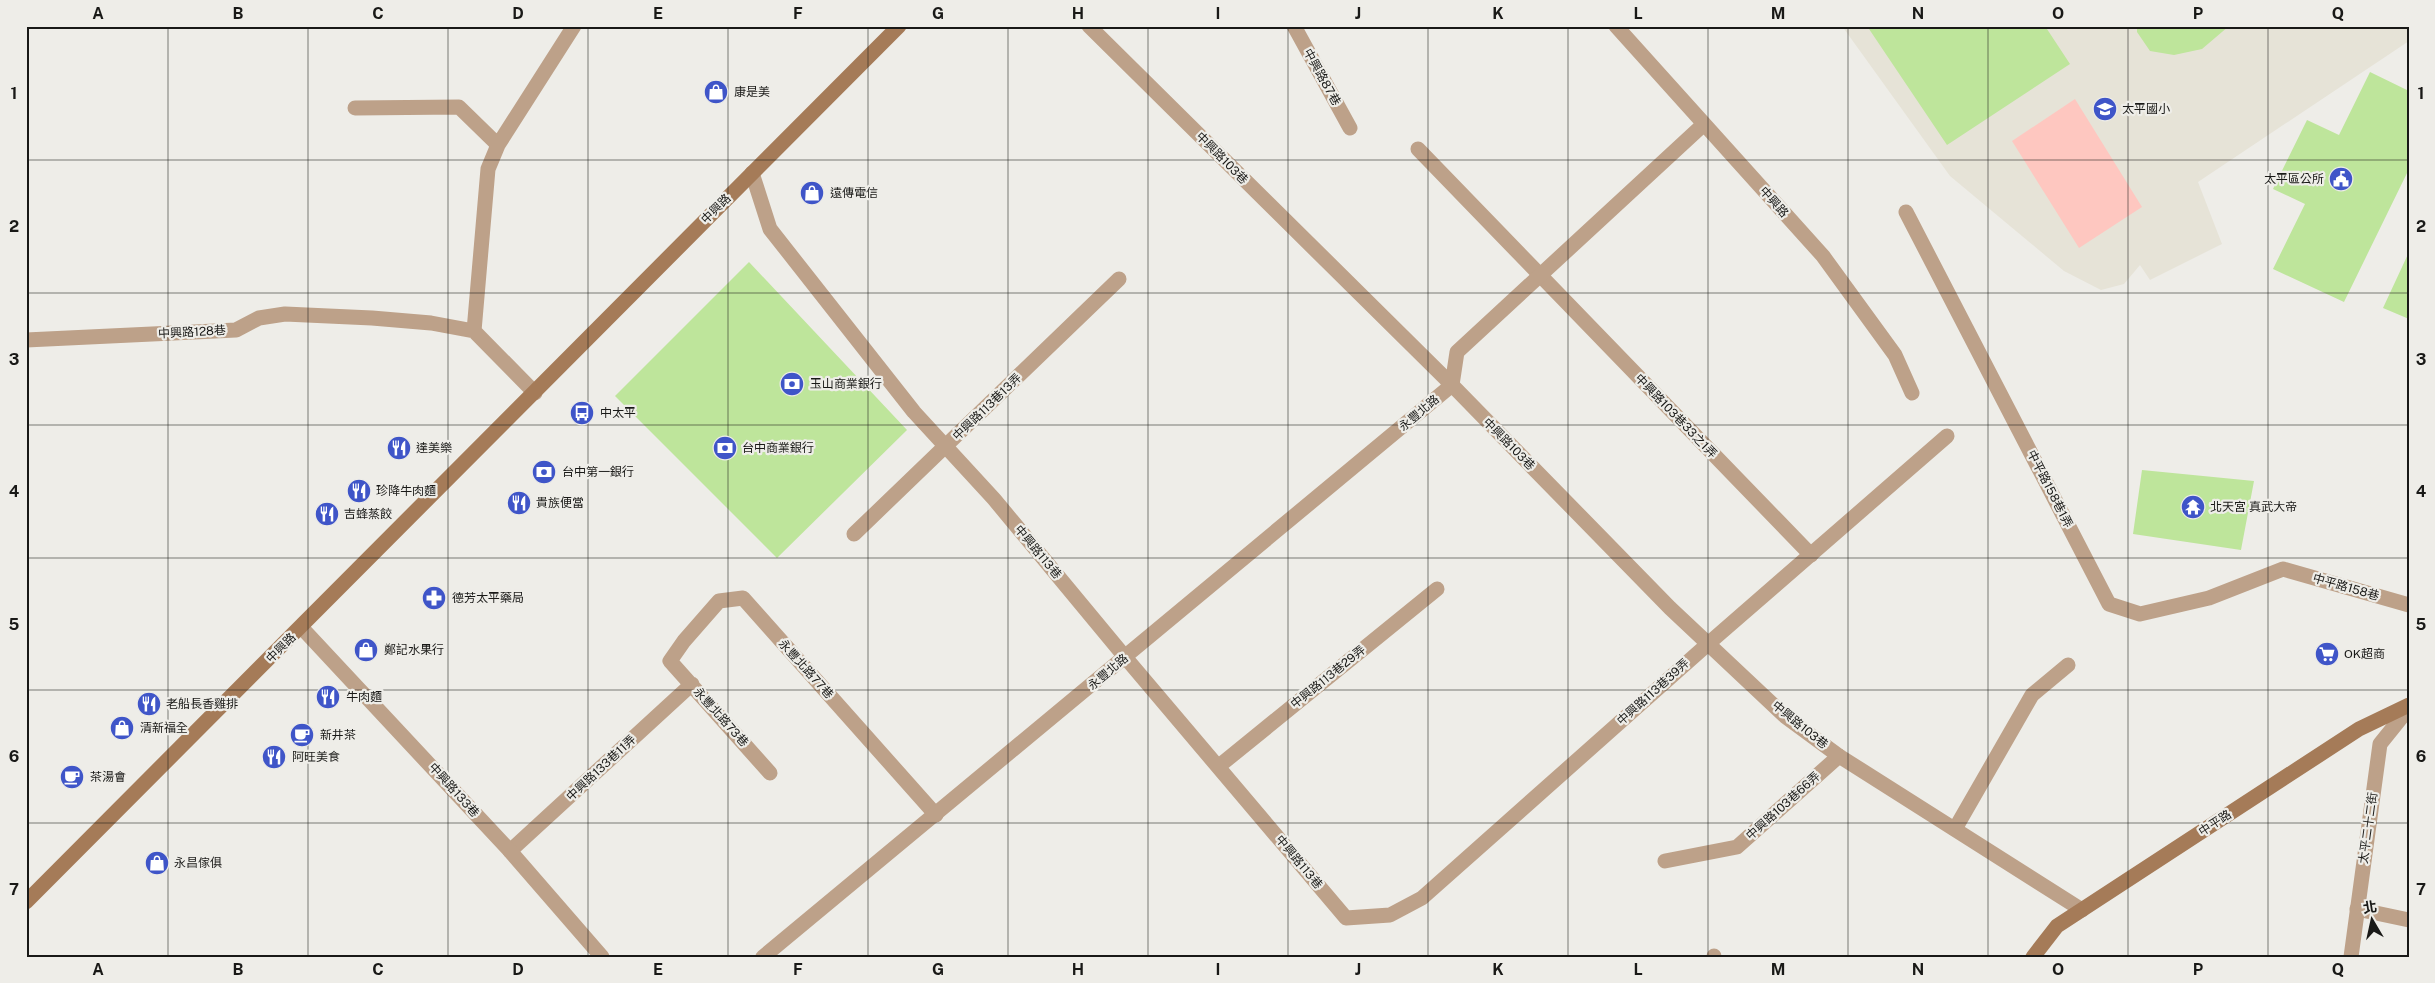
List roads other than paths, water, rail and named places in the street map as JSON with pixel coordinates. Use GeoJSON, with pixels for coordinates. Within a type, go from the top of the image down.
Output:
{"type":"FeatureCollection","features":[{"type":"Feature","properties":{"kind":"main road","name":"中興路"},"geometry":{"type":"LineString","coordinates":[[26,902],[302,628],[899,26]]}},
{"type":"Feature","properties":{"kind":"main road","name":"中平路"},"geometry":{"type":"LineString","coordinates":[[2033,957],[2056,926],[2359,729],[2409,707]]}},
{"type":"Feature","properties":{"kind":"street"},"geometry":{"type":"LineString","coordinates":[[535,392],[474,331],[488,168],[498,145],[574,26]]}},
{"type":"Feature","properties":{"kind":"street","name":"中興路103巷"},"geometry":{"type":"LineString","coordinates":[[1089,26],[1452,386],[1670,608],[1786,717],[1839,756],[2082,910]]}},
{"type":"Feature","properties":{"kind":"street","name":"中興路87巷"},"geometry":{"type":"LineString","coordinates":[[1294,26],[1350,128]]}},
{"type":"Feature","properties":{"kind":"street","name":"中興路"},"geometry":{"type":"LineString","coordinates":[[1616,26],[1823,256],[1895,355],[1912,393]]}},
{"type":"Feature","properties":{"kind":"street"},"geometry":{"type":"LineString","coordinates":[[355,108],[459,107],[498,145]]}},
{"type":"Feature","properties":{"kind":"street"},"geometry":{"type":"LineString","coordinates":[[1452,386],[1456,352],[1704,124]]}},
{"type":"Feature","properties":{"kind":"street","name":"中興路103巷33之1弄"},"geometry":{"type":"LineString","coordinates":[[1418,149],[1811,555]]}},
{"type":"Feature","properties":{"kind":"street","name":"中興路113巷"},"geometry":{"type":"LineString","coordinates":[[752,173],[770,228],[914,412],[994,499],[1346,918]]}},
{"type":"Feature","properties":{"kind":"street","name":"中平路158巷1弄"},"geometry":{"type":"LineString","coordinates":[[1906,212],[2109,604],[2140,614],[2209,598],[2283,569]]}},
{"type":"Feature","properties":{"kind":"street","name":"中興路113巷13弄"},"geometry":{"type":"LineString","coordinates":[[854,534],[1119,279]]}},
{"type":"Feature","properties":{"kind":"street","name":"中興路128巷"},"geometry":{"type":"LineString","coordinates":[[26,340],[236,330],[259,318],[285,314],[431,323],[474,331]]}},
{"type":"Feature","properties":{"kind":"street","name":"永豐北路"},"geometry":{"type":"LineString","coordinates":[[763,957],[1452,386]]}},
{"type":"Feature","properties":{"kind":"street","name":"中興路113巷39弄"},"geometry":{"type":"LineString","coordinates":[[1346,918],[1390,915],[1422,898],[1709,643],[1947,436]]}},
{"type":"Feature","properties":{"kind":"street","name":"中平路158巷"},"geometry":{"type":"LineString","coordinates":[[2283,569],[2409,605]]}},
{"type":"Feature","properties":{"kind":"street","name":"中興路113巷29弄"},"geometry":{"type":"LineString","coordinates":[[1219,766],[1437,589]]}},
{"type":"Feature","properties":{"kind":"street","name":"永豐北路77巷"},"geometry":{"type":"LineString","coordinates":[[670,661],[684,641],[719,601],[742,598],[936,815]]}},
{"type":"Feature","properties":{"kind":"street","name":"中興路133巷"},"geometry":{"type":"LineString","coordinates":[[302,628],[510,851],[602,957]]}},
{"type":"Feature","properties":{"kind":"street","name":"永豐北路73巷"},"geometry":{"type":"LineString","coordinates":[[670,661],[770,774]]}},
{"type":"Feature","properties":{"kind":"street"},"geometry":{"type":"LineString","coordinates":[[1955,829],[2032,695],[2068,665]]}},
{"type":"Feature","properties":{"kind":"street","name":"中興路133巷11弄"},"geometry":{"type":"LineString","coordinates":[[510,851],[692,684]]}},
{"type":"Feature","properties":{"kind":"street","name":"太平二十二街"},"geometry":{"type":"LineString","coordinates":[[2352,957],[2356,909],[2380,744],[2409,707]]}},
{"type":"Feature","properties":{"kind":"street","name":"中興路103巷66弄"},"geometry":{"type":"LineString","coordinates":[[1665,861],[1737,847],[1839,756]]}},
{"type":"Feature","properties":{"kind":"street"},"geometry":{"type":"LineString","coordinates":[[2356,909],[2409,920]]}},
{"type":"Feature","properties":{"kind":"place","name":"康是美"},"geometry":{"type":"Point","coordinates":[716,92]}},
{"type":"Feature","properties":{"kind":"place","name":"太平國小"},"geometry":{"type":"Point","coordinates":[2105,109]}},
{"type":"Feature","properties":{"kind":"place","name":"太平區公所"},"geometry":{"type":"Point","coordinates":[2341,179]}},
{"type":"Feature","properties":{"kind":"place","name":"遠傳電信"},"geometry":{"type":"Point","coordinates":[812,193]}},
{"type":"Feature","properties":{"kind":"place","name":"玉山商業銀行"},"geometry":{"type":"Point","coordinates":[792,384]}},
{"type":"Feature","properties":{"kind":"place","name":"中太平"},"geometry":{"type":"Point","coordinates":[582,413]}},
{"type":"Feature","properties":{"kind":"place","name":"達美樂"},"geometry":{"type":"Point","coordinates":[399,448]}},
{"type":"Feature","properties":{"kind":"place","name":"台中商業銀行"},"geometry":{"type":"Point","coordinates":[725,448]}},
{"type":"Feature","properties":{"kind":"place","name":"台中第一銀行"},"geometry":{"type":"Point","coordinates":[544,472]}},
{"type":"Feature","properties":{"kind":"place","name":"珍降牛肉麵"},"geometry":{"type":"Point","coordinates":[359,491]}},
{"type":"Feature","properties":{"kind":"place","name":"貴族便當"},"geometry":{"type":"Point","coordinates":[519,503]}},
{"type":"Feature","properties":{"kind":"place","name":"北天宮 真武大帝"},"geometry":{"type":"Point","coordinates":[2193,507]}},
{"type":"Feature","properties":{"kind":"place","name":"吉蜂蒸餃"},"geometry":{"type":"Point","coordinates":[327,514]}},
{"type":"Feature","properties":{"kind":"place","name":"德芳太平藥局"},"geometry":{"type":"Point","coordinates":[434,598]}},
{"type":"Feature","properties":{"kind":"place","name":"鄭記水果行"},"geometry":{"type":"Point","coordinates":[366,650]}},
{"type":"Feature","properties":{"kind":"place","name":"OK超商"},"geometry":{"type":"Point","coordinates":[2327,654]}},
{"type":"Feature","properties":{"kind":"place","name":"牛肉麵"},"geometry":{"type":"Point","coordinates":[328,697]}},
{"type":"Feature","properties":{"kind":"place","name":"老船長香雞排"},"geometry":{"type":"Point","coordinates":[149,704]}},
{"type":"Feature","properties":{"kind":"place","name":"清新福全"},"geometry":{"type":"Point","coordinates":[122,728]}},
{"type":"Feature","properties":{"kind":"place","name":"新井茶"},"geometry":{"type":"Point","coordinates":[302,735]}},
{"type":"Feature","properties":{"kind":"place","name":"阿旺美食"},"geometry":{"type":"Point","coordinates":[274,757]}},
{"type":"Feature","properties":{"kind":"place","name":"茶湯會"},"geometry":{"type":"Point","coordinates":[72,777]}},
{"type":"Feature","properties":{"kind":"place","name":"永昌傢俱"},"geometry":{"type":"Point","coordinates":[157,863]}}]}
